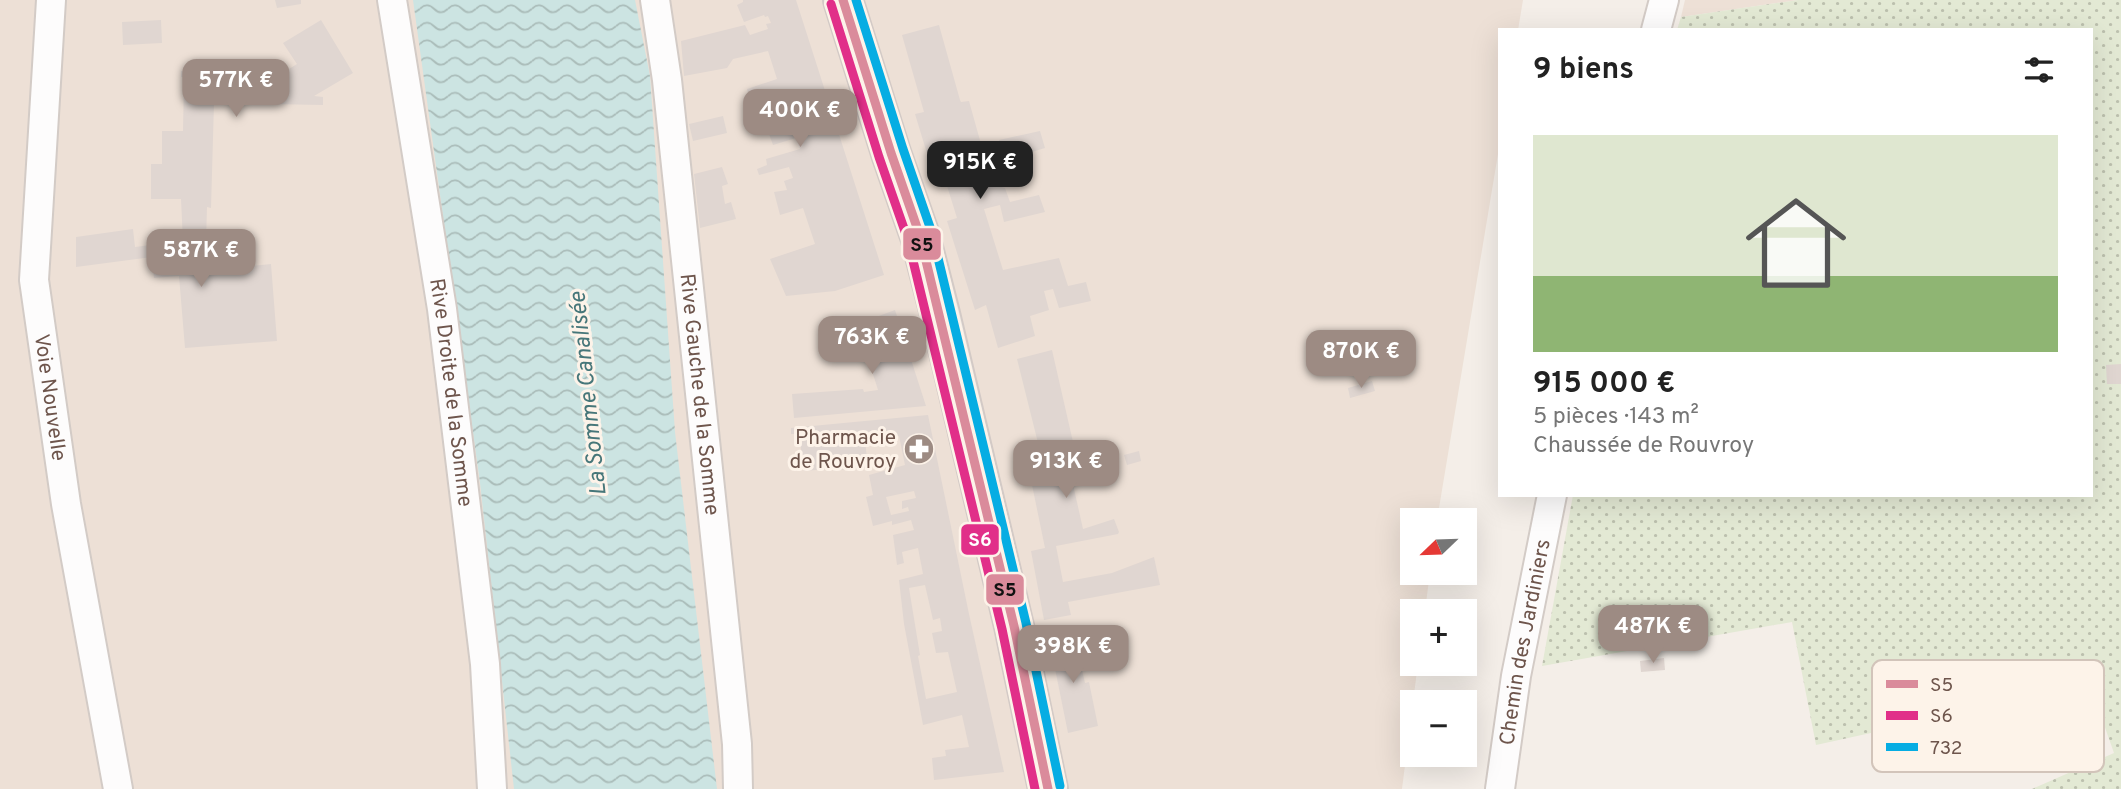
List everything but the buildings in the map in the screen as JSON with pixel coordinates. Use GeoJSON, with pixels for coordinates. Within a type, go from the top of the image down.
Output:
{"type":"FeatureCollection","features":[{"type":"Feature","properties":{"kind":"main road"},"geometry":{"type":"LineString","coordinates":[[844,0],[891,153],[920,236],[937,301],[1014,626],[1048,789]]}},
{"type":"Feature","properties":{"kind":"street","name":"Voie Nouvelle"},"geometry":{"type":"LineString","coordinates":[[51,0],[34,280],[66,505],[118,789]]}},
{"type":"Feature","properties":{"kind":"street","name":"Rive Droite de la Somme"},"geometry":{"type":"LineString","coordinates":[[392,0],[442,309],[485,664],[492,789]]}},
{"type":"Feature","properties":{"kind":"street","name":"Rive Gauche de la Somme"},"geometry":{"type":"LineString","coordinates":[[655,0],[667,79],[737,744],[738,789]]}},
{"type":"Feature","properties":{"kind":"street"},"geometry":{"type":"LineString","coordinates":[[1657,28],[1664,0]]}},
{"type":"Feature","properties":{"kind":"street","name":"Chemin des Jardiniers"},"geometry":{"type":"LineString","coordinates":[[1500,789],[1516,676],[1552,497]]}},
{"type":"Feature","properties":{"kind":"shaded area"},"geometry":{"type":"Polygon","coordinates":[[[0,0],[1523,0],[1518,28],[1498,28],[1498,154],[1439,508],[1400,508],[1400,585],[1428,585],[1427,599],[1400,599],[1400,676],[1416,676],[1415,690],[1400,690],[1400,767],[1405,767],[1402,789],[0,789],[0,0]]]}},
{"type":"Feature","properties":{"kind":"shaded area"},"geometry":{"type":"Polygon","coordinates":[[[1685,0],[1798,0],[1681,17],[1685,0]]]}},
{"type":"Feature","properties":{"kind":"green space"},"geometry":{"type":"Polygon","coordinates":[[[1798,0],[2121,0],[2121,789],[2032,789],[2071,772],[2104,772],[2104,757],[2114,753],[2104,725],[2104,660],[1872,660],[1872,733],[1816,745],[1792,622],[1542,666],[1573,497],[2093,497],[2093,28],[1678,28],[1681,17],[1798,0]]]}},
{"type":"Feature","properties":{"kind":"water","name":"La Somme Canalisée"},"geometry":{"type":"Polygon","coordinates":[[[413,0],[635,0],[650,76],[675,432],[717,789],[514,789],[480,483],[413,0]]]}},
{"type":"Feature","properties":{"kind":"transit line","name":"S5"},"geometry":{"type":"LineString","coordinates":[[843,0],[920,236],[1014,626],[1048,789]]}},
{"type":"Feature","properties":{"kind":"transit line","name":"732"},"geometry":{"type":"LineString","coordinates":[[856,0],[932,233],[1026,623],[1060,786]]}},
{"type":"Feature","properties":{"kind":"transit line","name":"S6"},"geometry":{"type":"LineString","coordinates":[[831,4],[908,240],[1002,629],[1035,789]]}},
{"type":"Feature","properties":{"kind":"place","name":"Pharmacie de Rouvroy"},"geometry":{"type":"Point","coordinates":[919,449]}}]}
